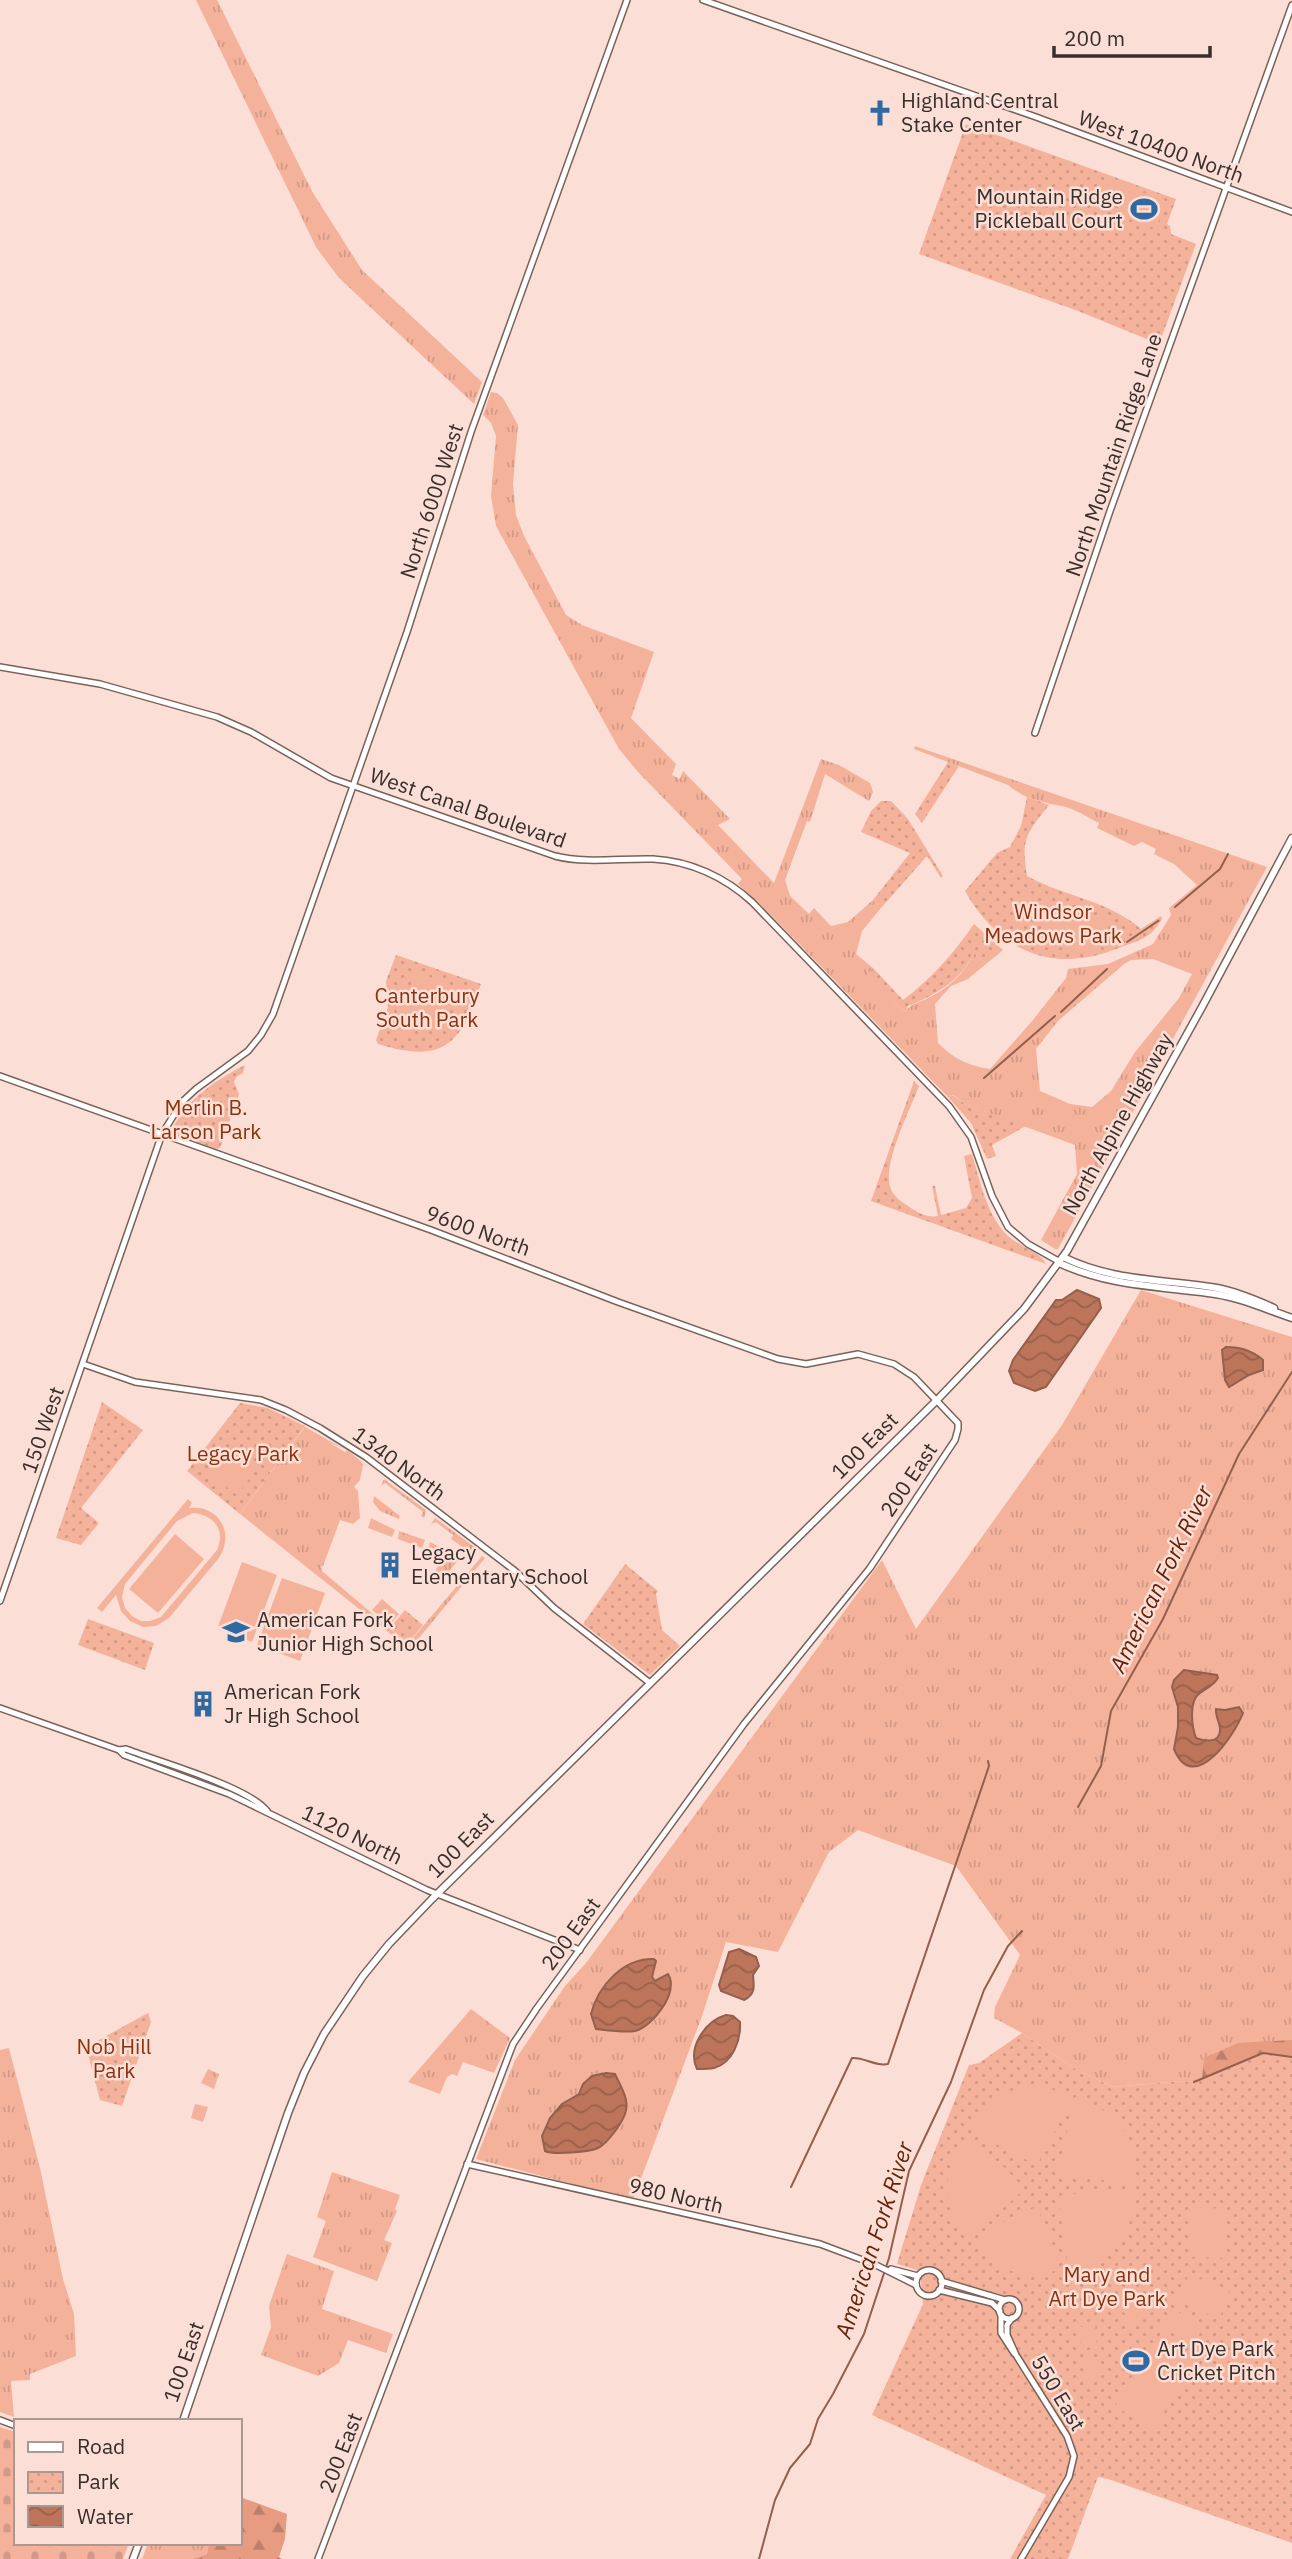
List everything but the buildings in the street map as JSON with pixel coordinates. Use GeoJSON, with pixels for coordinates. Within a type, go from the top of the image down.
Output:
{"type":"FeatureCollection","features":[{"type":"Feature","properties":{"kind":"main road","name":"North Alpine Highway"},"geometry":{"type":"LineString","coordinates":[[935,1402],[1013,1322],[1061,1261],[1292,838]]}},
{"type":"Feature","properties":{"kind":"main road"},"geometry":{"type":"LineString","coordinates":[[1061,1261],[1120,1277],[1226,1290],[1292,1316]]}},
{"type":"Feature","properties":{"kind":"main road","name":"100 East"},"geometry":{"type":"LineString","coordinates":[[184,2419],[304,2073],[330,2024],[363,1976],[400,1932],[935,1402]]}},
{"type":"Feature","properties":{"kind":"street","name":"North 6000 West"},"geometry":{"type":"LineString","coordinates":[[162,1134],[182,1102],[248,1051],[273,1014],[407,632],[471,432],[627,0]]}},
{"type":"Feature","properties":{"kind":"street","name":"West 10400 North"},"geometry":{"type":"LineString","coordinates":[[703,0],[1036,117],[1292,212]]}},
{"type":"Feature","properties":{"kind":"street","name":"North Mountain Ridge Lane"},"geometry":{"type":"LineString","coordinates":[[1035,733],[1097,548],[1292,5]]}},
{"type":"Feature","properties":{"kind":"street","name":"West Canal Boulevard"},"geometry":{"type":"LineString","coordinates":[[0,667],[92,683],[234,723],[313,770],[555,856],[574,860],[669,861],[696,868],[736,887],[966,1127],[975,1144],[992,1196],[1008,1227],[1028,1244],[1061,1261]]}},
{"type":"Feature","properties":{"kind":"street","name":"9600 North"},"geometry":{"type":"LineString","coordinates":[[0,1076],[418,1225],[618,1302],[789,1363],[806,1364],[859,1354],[894,1364],[914,1377],[935,1402]]}},
{"type":"Feature","properties":{"kind":"street","name":"150 West"},"geometry":{"type":"LineString","coordinates":[[0,1601],[162,1134]]}},
{"type":"Feature","properties":{"kind":"street","name":"1340 North"},"geometry":{"type":"LineString","coordinates":[[83,1364],[135,1382],[261,1400],[286,1410],[342,1441],[514,1571],[559,1612],[650,1683]]}},
{"type":"Feature","properties":{"kind":"street","name":"200 East"},"geometry":{"type":"LineString","coordinates":[[318,2559],[513,2044],[756,1708],[870,1568],[951,1446],[957,1435],[958,1423],[935,1402]]}},
{"type":"Feature","properties":{"kind":"street","name":"1120 North"},"geometry":{"type":"LineString","coordinates":[[0,1708],[119,1750],[126,1749],[232,1789],[262,1805],[267,1811],[438,1894],[580,1950]]}},
{"type":"Feature","properties":{"kind":"street","name":"980 North"},"geometry":{"type":"LineString","coordinates":[[467,2164],[820,2244],[894,2272],[916,2285]]}},
{"type":"Feature","properties":{"kind":"street"},"geometry":{"type":"LineString","coordinates":[[926,2270],[938,2274],[941,2281],[939,2290],[934,2294],[921,2293],[916,2285],[918,2276],[926,2270]]}},
{"type":"Feature","properties":{"kind":"street","name":"980 North"},"geometry":{"type":"LineString","coordinates":[[894,2272],[918,2276]]}},
{"type":"Feature","properties":{"kind":"street"},"geometry":{"type":"LineString","coordinates":[[939,2290],[992,2303],[1007,2319],[1018,2314],[1017,2304],[1012,2300],[941,2281]]}},
{"type":"Feature","properties":{"kind":"street"},"geometry":{"type":"LineString","coordinates":[[1000,2313],[1000,2306],[1005,2300]]}},
{"type":"Feature","properties":{"kind":"street","name":"550 East"},"geometry":{"type":"LineString","coordinates":[[1000,2313],[1002,2336],[1067,2436],[1074,2461],[1069,2477],[1021,2559]]}},
{"type":"Feature","properties":{"kind":"street","name":"550 East"},"geometry":{"type":"LineString","coordinates":[[1012,2318],[1006,2331],[1016,2355]]}},
{"type":"Feature","properties":{"kind":"green space"},"geometry":{"type":"Polygon","coordinates":[[[196,0],[217,0],[313,193],[362,270],[482,382],[474,404],[339,278],[316,247],[196,0]]]}},
{"type":"Feature","properties":{"kind":"green space"},"geometry":{"type":"Polygon","coordinates":[[[966,124],[1176,199],[1167,224],[1171,234],[1196,244],[1159,344],[1078,311],[919,254],[966,124]]]}},
{"type":"Feature","properties":{"kind":"green space"},"geometry":{"type":"Polygon","coordinates":[[[1111,178],[1126,184],[1118,206],[1103,201],[1111,178]]]}},
{"type":"Feature","properties":{"kind":"green space","name":"Mountain Ridge Pickleball Court"},"geometry":{"type":"Polygon","coordinates":[[[1131,188],[1166,201],[1156,229],[1121,216],[1131,188]]]}},
{"type":"Feature","properties":{"kind":"green space"},"geometry":{"type":"Polygon","coordinates":[[[491,392],[497,393],[503,398],[518,425],[513,484],[516,515],[524,536],[566,615],[582,625],[654,652],[631,718],[676,764],[672,775],[680,779],[683,771],[730,819],[718,825],[774,883],[821,759],[839,765],[870,783],[873,792],[869,801],[825,774],[810,822],[807,821],[785,880],[790,896],[809,914],[814,908],[831,926],[848,922],[873,900],[881,908],[862,931],[856,954],[873,968],[868,975],[901,1009],[906,1011],[944,989],[962,972],[974,953],[986,964],[968,979],[951,986],[935,1004],[938,1043],[955,1057],[990,1069],[1066,978],[1068,969],[1108,964],[1153,944],[1171,915],[1169,908],[1197,885],[1174,864],[1154,854],[1156,849],[1142,842],[1134,846],[1097,828],[1099,823],[1076,811],[1027,797],[1008,785],[914,749],[915,746],[1267,867],[1058,1249],[1041,1240],[1077,1174],[1075,1145],[967,1105],[953,1095],[947,1096],[738,884],[742,879],[619,749],[496,526],[491,496],[496,436],[491,423],[483,415],[491,392]],[[1153,959],[1131,960],[1124,964],[1058,1021],[1036,1049],[1040,1091],[1070,1104],[1092,1107],[1111,1091],[1135,1052],[1179,998],[1192,974],[1153,959]]]}},
{"type":"Feature","properties":{"kind":"green space"},"geometry":{"type":"Polygon","coordinates":[[[948,762],[959,766],[922,823],[915,814],[948,762]]]}},
{"type":"Feature","properties":{"kind":"green space","name":"Windsor Meadows Park"},"geometry":{"type":"Polygon","coordinates":[[[1027,797],[1049,805],[1027,838],[1027,876],[1115,911],[1141,929],[1161,916],[1162,919],[1153,931],[1144,938],[1119,948],[1095,956],[1072,959],[1050,958],[1030,952],[1011,943],[994,929],[965,891],[997,853],[1010,847],[1021,826],[1027,797]]]}},
{"type":"Feature","properties":{"kind":"green space"},"geometry":{"type":"Polygon","coordinates":[[[881,801],[891,801],[908,819],[943,876],[941,878],[927,856],[881,908],[873,900],[910,853],[861,832],[871,811],[881,801]]]}},
{"type":"Feature","properties":{"kind":"green space"},"geometry":{"type":"Polygon","coordinates":[[[1026,892],[1037,895],[1030,915],[1019,911],[1026,892]]]}},
{"type":"Feature","properties":{"kind":"green space"},"geometry":{"type":"Polygon","coordinates":[[[1052,901],[1105,919],[1093,956],[1040,938],[1052,901]]]}},
{"type":"Feature","properties":{"kind":"green space"},"geometry":{"type":"Polygon","coordinates":[[[974,924],[1003,950],[986,964],[974,953],[955,979],[938,992],[908,1006],[906,1011],[867,975],[873,968],[903,1000],[942,965],[974,924]]]}},
{"type":"Feature","properties":{"kind":"green space","name":"Canterbury South Park"},"geometry":{"type":"Polygon","coordinates":[[[396,955],[481,984],[466,1022],[457,1035],[434,1050],[400,1050],[378,1044],[376,1040],[388,1007],[386,981],[396,955]]]}},
{"type":"Feature","properties":{"kind":"green space"},"geometry":{"type":"Polygon","coordinates":[[[416,972],[463,989],[455,1009],[409,992],[416,972]]]}},
{"type":"Feature","properties":{"kind":"green space"},"geometry":{"type":"Polygon","coordinates":[[[400,1002],[415,1006],[405,1035],[391,1030],[400,1002]]]}},
{"type":"Feature","properties":{"kind":"green space","name":"Merlin B. Larson Park"},"geometry":{"type":"Polygon","coordinates":[[[245,1065],[243,1073],[237,1076],[234,1082],[239,1094],[220,1148],[216,1149],[174,1134],[172,1129],[194,1099],[223,1077],[245,1065]]]}},
{"type":"Feature","properties":{"kind":"green space"},"geometry":{"type":"Polygon","coordinates":[[[914,1081],[919,1086],[898,1136],[890,1164],[890,1186],[894,1195],[918,1212],[938,1216],[932,1186],[935,1186],[941,1215],[966,1208],[972,1198],[964,1156],[972,1154],[985,1196],[1000,1227],[1011,1239],[1039,1256],[1046,1264],[871,1201],[914,1081]]]}},
{"type":"Feature","properties":{"kind":"green space"},"geometry":{"type":"Polygon","coordinates":[[[952,1095],[967,1105],[1026,1126],[992,1145],[996,1156],[987,1159],[971,1123],[947,1096],[952,1095]]]}},
{"type":"Feature","properties":{"kind":"green space"},"geometry":{"type":"Polygon","coordinates":[[[1141,1290],[1292,1337],[1292,2057],[1239,2062],[1194,2082],[1113,2087],[1075,2069],[1022,2033],[994,2018],[995,2007],[1020,1955],[956,1866],[858,1830],[829,1852],[778,1952],[726,1942],[702,2016],[633,2200],[476,2159],[515,2060],[565,1986],[586,1963],[882,1560],[916,1629],[1062,1425],[1141,1290]]]}},
{"type":"Feature","properties":{"kind":"green space"},"geometry":{"type":"Polygon","coordinates":[[[102,1402],[143,1430],[81,1508],[99,1523],[81,1545],[56,1538],[102,1402]]]}},
{"type":"Feature","properties":{"kind":"green space","name":"Legacy Park"},"geometry":{"type":"Polygon","coordinates":[[[240,1403],[268,1408],[305,1426],[240,1514],[187,1471],[240,1403]]]}},
{"type":"Feature","properties":{"kind":"green space"},"geometry":{"type":"Polygon","coordinates":[[[291,1419],[345,1452],[347,1450],[376,1473],[359,1460],[363,1465],[360,1480],[354,1487],[358,1491],[360,1518],[353,1524],[340,1520],[323,1566],[320,1567],[407,1643],[407,1647],[240,1514],[304,1428],[291,1419]]]}},
{"type":"Feature","properties":{"kind":"green space"},"geometry":{"type":"Polygon","coordinates":[[[235,1460],[248,1461],[259,1466],[237,1495],[208,1473],[215,1466],[235,1460]]]}},
{"type":"Feature","properties":{"kind":"green space"},"geometry":{"type":"Polygon","coordinates":[[[384,1479],[426,1510],[424,1518],[421,1516],[423,1512],[385,1483],[381,1486],[384,1479]]]}},
{"type":"Feature","properties":{"kind":"green space"},"geometry":{"type":"Polygon","coordinates":[[[374,1496],[400,1516],[399,1519],[380,1511],[373,1502],[374,1496]]]}},
{"type":"Feature","properties":{"kind":"green space"},"geometry":{"type":"Polygon","coordinates":[[[188,1499],[192,1503],[189,1508],[209,1511],[222,1523],[225,1540],[218,1559],[169,1618],[156,1626],[143,1627],[130,1621],[121,1611],[116,1595],[102,1612],[97,1608],[188,1499]],[[193,1513],[177,1521],[125,1584],[122,1597],[125,1608],[132,1616],[141,1621],[161,1617],[217,1550],[219,1530],[212,1520],[193,1513]]]}},
{"type":"Feature","properties":{"kind":"green space"},"geometry":{"type":"Polygon","coordinates":[[[371,1518],[395,1530],[392,1537],[368,1528],[371,1518]]]}},
{"type":"Feature","properties":{"kind":"green space"},"geometry":{"type":"Polygon","coordinates":[[[435,1518],[476,1548],[473,1554],[451,1539],[453,1535],[436,1522],[431,1524],[435,1518]]]}},
{"type":"Feature","properties":{"kind":"green space"},"geometry":{"type":"Polygon","coordinates":[[[399,1531],[425,1540],[422,1548],[398,1539],[399,1531]]]}},
{"type":"Feature","properties":{"kind":"green space"},"geometry":{"type":"Polygon","coordinates":[[[175,1534],[204,1559],[158,1613],[129,1589],[175,1534]]]}},
{"type":"Feature","properties":{"kind":"green space"},"geometry":{"type":"Polygon","coordinates":[[[430,1542],[460,1558],[441,1581],[433,1578],[443,1552],[429,1547],[430,1542]]]}},
{"type":"Feature","properties":{"kind":"green space"},"geometry":{"type":"Polygon","coordinates":[[[482,1556],[485,1558],[410,1649],[408,1644],[482,1556]]]}},
{"type":"Feature","properties":{"kind":"green space"},"geometry":{"type":"Polygon","coordinates":[[[242,1562],[277,1575],[252,1642],[217,1629],[242,1562]]]}},
{"type":"Feature","properties":{"kind":"green space"},"geometry":{"type":"Polygon","coordinates":[[[625,1564],[658,1591],[656,1594],[662,1630],[680,1646],[650,1675],[583,1624],[625,1564]]]}},
{"type":"Feature","properties":{"kind":"green space"},"geometry":{"type":"Polygon","coordinates":[[[282,1578],[325,1593],[300,1661],[257,1645],[282,1578]]]}},
{"type":"Feature","properties":{"kind":"green space"},"geometry":{"type":"Polygon","coordinates":[[[382,1599],[399,1614],[390,1625],[372,1610],[382,1599]]]}},
{"type":"Feature","properties":{"kind":"green space"},"geometry":{"type":"Polygon","coordinates":[[[405,1610],[423,1625],[408,1643],[390,1628],[405,1610]]]}},
{"type":"Feature","properties":{"kind":"green space"},"geometry":{"type":"Polygon","coordinates":[[[88,1619],[154,1643],[145,1670],[78,1645],[88,1619]]]}},
{"type":"Feature","properties":{"kind":"green space"},"geometry":{"type":"Polygon","coordinates":[[[471,2009],[510,2038],[494,2073],[463,2062],[457,2076],[452,2074],[447,2077],[440,2094],[408,2082],[471,2009]]]}},
{"type":"Feature","properties":{"kind":"green space","name":"Nob Hill Park"},"geometry":{"type":"Polygon","coordinates":[[[148,2013],[151,2022],[122,2106],[100,2100],[86,2047],[148,2013]]]}},
{"type":"Feature","properties":{"kind":"green space","name":"Mary and Art Dye Park"},"geometry":{"type":"Polygon","coordinates":[[[1022,2033],[1075,2069],[1113,2087],[1194,2082],[1263,2053],[1292,2057],[1292,2543],[1098,2477],[1068,2559],[1010,2559],[1046,2495],[872,2415],[923,2304],[920,2271],[897,2264],[921,2185],[969,2065],[979,2063],[1022,2033]]]}},
{"type":"Feature","properties":{"kind":"green space"},"geometry":{"type":"Polygon","coordinates":[[[1292,2040],[1292,2120],[1200,2100],[1204,2058],[1238,2043],[1292,2040]]]}},
{"type":"Feature","properties":{"kind":"green space"},"geometry":{"type":"Polygon","coordinates":[[[9,2048],[40,2168],[63,2279],[74,2314],[76,2356],[30,2374],[30,2380],[11,2381],[14,2417],[0,2412],[0,2050],[9,2048]]]}},
{"type":"Feature","properties":{"kind":"green space"},"geometry":{"type":"Polygon","coordinates":[[[208,2069],[219,2074],[214,2089],[201,2083],[208,2069]]]}},
{"type":"Feature","properties":{"kind":"green space"},"geometry":{"type":"Polygon","coordinates":[[[1019,2088],[1047,2088],[1073,2096],[1038,2163],[1034,2164],[975,2133],[976,2117],[981,2110],[995,2098],[1019,2088]]]}},
{"type":"Feature","properties":{"kind":"green space"},"geometry":{"type":"Polygon","coordinates":[[[1075,2097],[1103,2110],[1123,2129],[1134,2154],[1134,2185],[1061,2174],[1058,2170],[1075,2097]]]}},
{"type":"Feature","properties":{"kind":"green space"},"geometry":{"type":"Polygon","coordinates":[[[195,2104],[208,2107],[203,2122],[191,2118],[195,2104]]]}},
{"type":"Feature","properties":{"kind":"green space"},"geometry":{"type":"Polygon","coordinates":[[[969,2138],[1004,2167],[1023,2187],[1023,2191],[968,2239],[952,2215],[947,2188],[953,2162],[959,2149],[969,2138]]]}},
{"type":"Feature","properties":{"kind":"green space"},"geometry":{"type":"Polygon","coordinates":[[[332,2172],[400,2195],[395,2209],[397,2211],[384,2240],[392,2243],[377,2281],[313,2257],[326,2221],[317,2217],[332,2172]]]}},
{"type":"Feature","properties":{"kind":"green space"},"geometry":{"type":"Polygon","coordinates":[[[1134,2189],[1131,2219],[1118,2244],[1098,2262],[1069,2272],[1058,2199],[1061,2195],[1134,2189]]]}},
{"type":"Feature","properties":{"kind":"green space"},"geometry":{"type":"Polygon","coordinates":[[[1192,2207],[1227,2209],[1226,2258],[1190,2257],[1192,2207]]]}},
{"type":"Feature","properties":{"kind":"green space"},"geometry":{"type":"Polygon","coordinates":[[[1034,2208],[1038,2210],[1049,2235],[1060,2269],[1036,2275],[1024,2274],[1002,2266],[978,2239],[1008,2219],[1034,2208]]]}},
{"type":"Feature","properties":{"kind":"green space"},"geometry":{"type":"Polygon","coordinates":[[[287,2254],[334,2271],[322,2309],[393,2334],[386,2353],[348,2340],[339,2363],[318,2376],[261,2355],[271,2327],[269,2306],[287,2254]]]}},
{"type":"Feature","properties":{"kind":"green space"},"geometry":{"type":"Polygon","coordinates":[[[1189,2274],[1230,2292],[1219,2319],[1177,2301],[1189,2274]]]}},
{"type":"Feature","properties":{"kind":"green space"},"geometry":{"type":"Polygon","coordinates":[[[1144,2292],[1156,2310],[1132,2325],[1120,2307],[1144,2292]]]}},
{"type":"Feature","properties":{"kind":"green space"},"geometry":{"type":"Polygon","coordinates":[[[1173,2309],[1198,2323],[1188,2341],[1163,2328],[1173,2309]]]}},
{"type":"Feature","properties":{"kind":"green space"},"geometry":{"type":"Polygon","coordinates":[[[1095,2325],[1097,2347],[1081,2348],[1079,2327],[1095,2325]]]}},
{"type":"Feature","properties":{"kind":"green space"},"geometry":{"type":"Polygon","coordinates":[[[1156,2340],[1194,2364],[1153,2430],[1115,2406],[1156,2340]]]}},
{"type":"Feature","properties":{"kind":"green space"},"geometry":{"type":"Polygon","coordinates":[[[1099,2357],[1101,2378],[1085,2379],[1083,2358],[1099,2357]]]}},
{"type":"Feature","properties":{"kind":"green space"},"geometry":{"type":"Polygon","coordinates":[[[0,2427],[14,2431],[14,2545],[128,2545],[123,2559],[0,2559],[0,2427]]]}},
{"type":"Feature","properties":{"kind":"green space"},"geometry":{"type":"Polygon","coordinates":[[[242,2498],[287,2514],[285,2539],[279,2557],[282,2559],[192,2559],[207,2554],[209,2545],[242,2545],[242,2498]]]}},
{"type":"Feature","properties":{"kind":"green space"},"geometry":{"type":"Polygon","coordinates":[[[147,2545],[209,2545],[207,2554],[192,2559],[142,2559],[147,2545]]]}},
{"type":"Feature","properties":{"kind":"water"},"geometry":{"type":"Polygon","coordinates":[[[1077,1290],[1099,1299],[1101,1308],[1046,1387],[1035,1391],[1014,1383],[1009,1371],[1013,1360],[1056,1300],[1062,1300],[1077,1290]]]}},
{"type":"Feature","properties":{"kind":"water"},"geometry":{"type":"Polygon","coordinates":[[[1226,1347],[1255,1354],[1263,1360],[1263,1370],[1229,1387],[1225,1380],[1222,1350],[1226,1347]]]}},
{"type":"Feature","properties":{"kind":"water"},"geometry":{"type":"Polygon","coordinates":[[[1184,1670],[1217,1675],[1218,1678],[1196,1697],[1194,1702],[1192,1721],[1196,1738],[1217,1738],[1220,1728],[1216,1709],[1239,1707],[1243,1713],[1232,1734],[1213,1757],[1192,1767],[1182,1762],[1174,1749],[1178,1707],[1172,1687],[1174,1680],[1184,1670]]]}},
{"type":"Feature","properties":{"kind":"water"},"geometry":{"type":"Polygon","coordinates":[[[739,1949],[756,1957],[759,1966],[753,1975],[752,1992],[744,2000],[721,1991],[719,1985],[729,1952],[739,1949]]]}},
{"type":"Feature","properties":{"kind":"water"},"geometry":{"type":"Polygon","coordinates":[[[654,1959],[656,1961],[652,1977],[655,1981],[668,1974],[671,1981],[667,1999],[656,2016],[635,2031],[596,2029],[591,2014],[599,1993],[606,1984],[632,1963],[654,1959]]]}},
{"type":"Feature","properties":{"kind":"water"},"geometry":{"type":"Polygon","coordinates":[[[726,2015],[733,2016],[740,2022],[739,2036],[731,2056],[721,2065],[697,2069],[694,2053],[700,2036],[711,2023],[726,2015]]]}},
{"type":"Feature","properties":{"kind":"water"},"geometry":{"type":"Polygon","coordinates":[[[615,2074],[624,2092],[627,2106],[615,2131],[598,2148],[563,2153],[545,2151],[542,2136],[550,2118],[562,2104],[579,2094],[583,2084],[592,2076],[615,2074]]]}},
{"type":"Feature","properties":{"kind":"waterway"},"geometry":{"type":"LineString","coordinates":[[1175,907],[1220,869],[1228,854]]}},
{"type":"Feature","properties":{"kind":"waterway"},"geometry":{"type":"LineString","coordinates":[[1127,942],[1158,921]]}},
{"type":"Feature","properties":{"kind":"waterway"},"geometry":{"type":"LineString","coordinates":[[1061,1012],[1107,969]]}},
{"type":"Feature","properties":{"kind":"waterway"},"geometry":{"type":"LineString","coordinates":[[984,1078],[1055,1016]]}},
{"type":"Feature","properties":{"kind":"waterway","name":"American Fork River"},"geometry":{"type":"LineString","coordinates":[[1078,1807],[1101,1766],[1111,1711],[1163,1619],[1239,1454],[1292,1372]]}},
{"type":"Feature","properties":{"kind":"waterway"},"geometry":{"type":"LineString","coordinates":[[791,2187],[852,2058],[888,2064],[989,1766],[988,1761]]}},
{"type":"Feature","properties":{"kind":"waterway","name":"American Fork River"},"geometry":{"type":"LineString","coordinates":[[759,2559],[775,2500],[790,2468],[810,2444],[818,2419],[864,2334],[889,2258],[909,2171],[951,2082],[984,1990],[1008,1946],[1022,1931]]}},
{"type":"Feature","properties":{"kind":"waterway"},"geometry":{"type":"LineString","coordinates":[[1194,2082],[1263,2053],[1292,2057]]}},
{"type":"Feature","properties":{"kind":"place","name":"Highland Central Stake Center"},"geometry":{"type":"Point","coordinates":[880,113]}},
{"type":"Feature","properties":{"kind":"place","name":"Mountain Ridge Pickleball Court"},"geometry":{"type":"Point","coordinates":[1144,209]}},
{"type":"Feature","properties":{"kind":"place","name":"Legacy Elementary School"},"geometry":{"type":"Point","coordinates":[390,1565]}},
{"type":"Feature","properties":{"kind":"place","name":"American Fork Junior High School"},"geometry":{"type":"Point","coordinates":[236,1632]}},
{"type":"Feature","properties":{"kind":"place","name":"American Fork Jr High School"},"geometry":{"type":"Point","coordinates":[203,1704]}},
{"type":"Feature","properties":{"kind":"place","name":"Art Dye Park Cricket Pitch"},"geometry":{"type":"Point","coordinates":[1136,2361]}}]}
